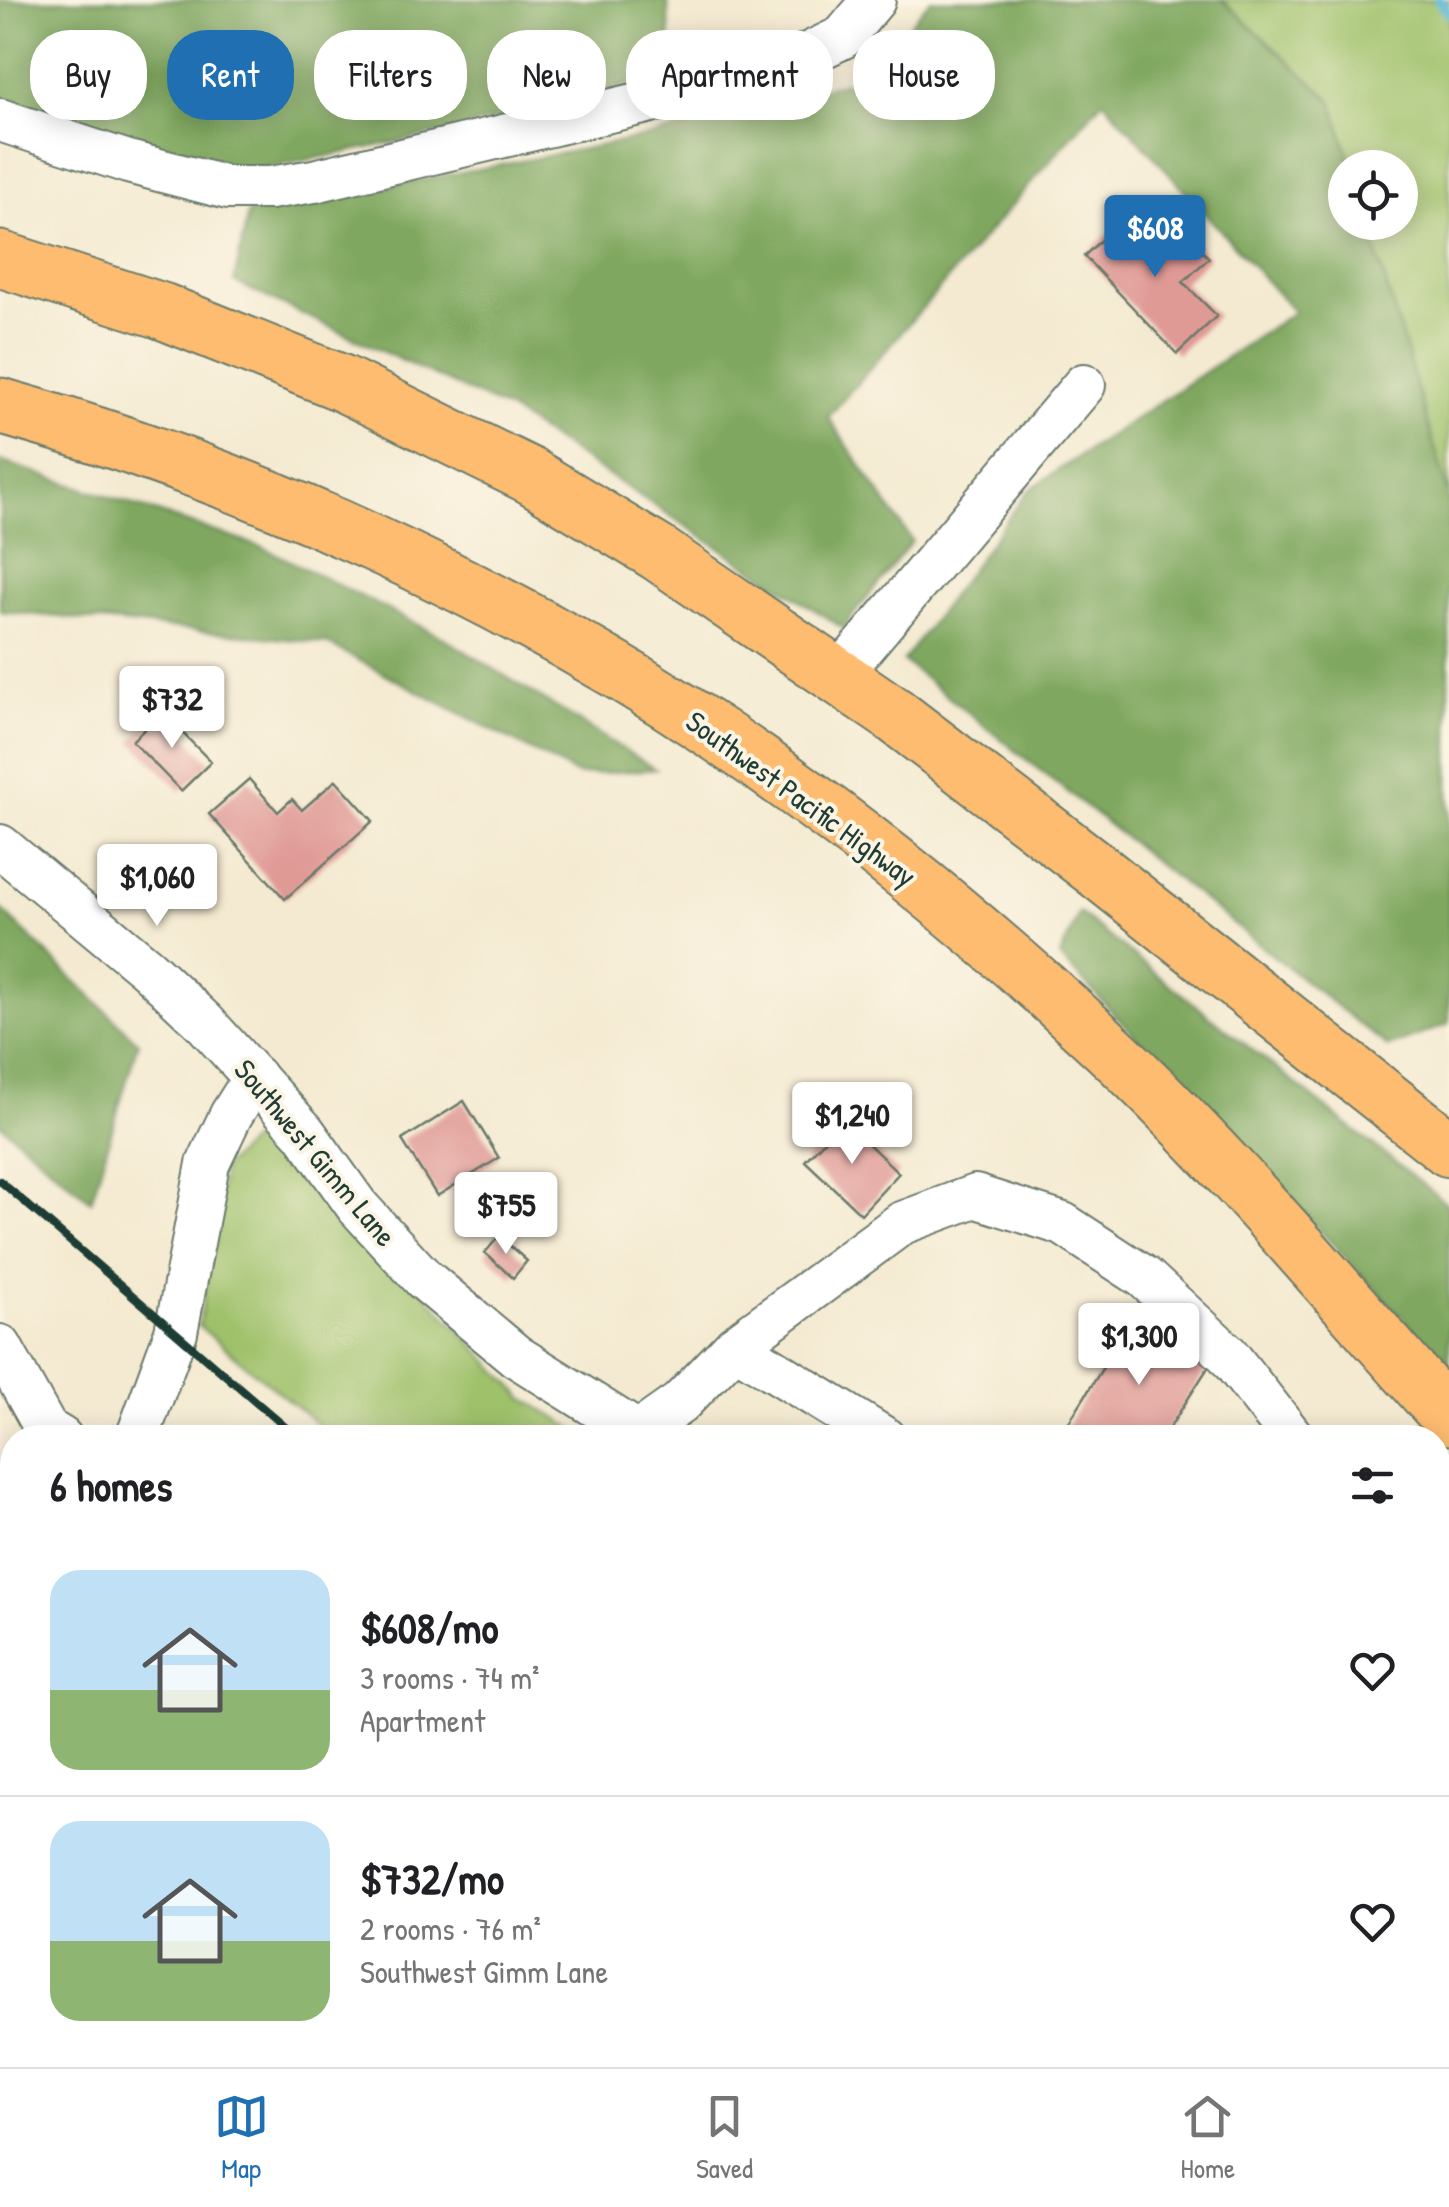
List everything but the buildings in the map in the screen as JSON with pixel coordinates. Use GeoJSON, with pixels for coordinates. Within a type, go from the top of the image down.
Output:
{"type":"FeatureCollection","features":[{"type":"Feature","properties":{"kind":"highway"},"geometry":{"type":"LineString","coordinates":[[0,259],[112,294],[342,382],[514,468],[658,553],[839,674],[1092,867],[1449,1149]]}},
{"type":"Feature","properties":{"kind":"highway","name":"Southwest Pacific Highway"},"geometry":{"type":"LineString","coordinates":[[0,406],[128,445],[330,523],[528,622],[721,737],[930,893],[1108,1047],[1211,1150],[1449,1417]]}},
{"type":"Feature","properties":{"kind":"street"},"geometry":{"type":"LineString","coordinates":[[0,120],[181,178],[228,188],[270,188],[727,83],[787,64],[843,37],[874,0]]}},
{"type":"Feature","properties":{"kind":"street"},"geometry":{"type":"LineString","coordinates":[[839,674],[1084,385]]}},
{"type":"Feature","properties":{"kind":"street","name":"Southwest Gimm Lane"},"geometry":{"type":"LineString","coordinates":[[0,846],[148,970],[255,1077],[304,1132],[390,1246],[424,1279],[516,1356],[627,1425]]}},
{"type":"Feature","properties":{"kind":"street"},"geometry":{"type":"LineString","coordinates":[[142,1425],[176,1332],[208,1164],[231,1115],[255,1077]]}},
{"type":"Feature","properties":{"kind":"street"},"geometry":{"type":"LineString","coordinates":[[655,1425],[735,1346],[902,1224],[975,1196],[1063,1224],[1144,1276],[1226,1354],[1283,1425]]}},
{"type":"Feature","properties":{"kind":"street"},"geometry":{"type":"LineString","coordinates":[[0,1346],[44,1425]]}},
{"type":"Feature","properties":{"kind":"street"},"geometry":{"type":"LineString","coordinates":[[735,1346],[863,1425]]}},
{"type":"Feature","properties":{"kind":"green space"},"geometry":{"type":"Polygon","coordinates":[[[0,0],[668,0],[670,30],[626,30],[626,86],[606,91],[606,30],[487,30],[487,120],[494,120],[228,176],[51,120],[147,120],[147,30],[30,30],[30,113],[0,97],[0,0]]]}},
{"type":"Feature","properties":{"kind":"green space"},"geometry":{"type":"Polygon","coordinates":[[[930,0],[1222,0],[1332,101],[1347,150],[1328,150],[1328,240],[1373,240],[1449,496],[1449,1024],[1388,1047],[903,661],[1029,490],[1294,312],[1103,100],[828,417],[912,541],[843,628],[508,410],[234,282],[248,213],[656,135],[710,120],[833,120],[833,86],[853,80],[853,120],[995,120],[995,30],[905,30],[930,0]]]}},
{"type":"Feature","properties":{"kind":"green space"},"geometry":{"type":"Polygon","coordinates":[[[1222,0],[1449,0],[1449,496],[1373,240],[1418,240],[1418,150],[1347,150],[1332,101],[1222,0]]]}},
{"type":"Feature","properties":{"kind":"green space"},"geometry":{"type":"Polygon","coordinates":[[[0,461],[264,548],[444,638],[655,769],[578,775],[326,643],[0,611],[0,461]]]}},
{"type":"Feature","properties":{"kind":"green space"},"geometry":{"type":"Polygon","coordinates":[[[0,908],[138,1042],[91,1201],[0,1124],[0,908]]]}},
{"type":"Feature","properties":{"kind":"green space"},"geometry":{"type":"Polygon","coordinates":[[[1079,913],[1449,1205],[1449,1367],[1060,957],[1079,913]]]}},
{"type":"Feature","properties":{"kind":"green space"},"geometry":{"type":"Polygon","coordinates":[[[252,1140],[285,1147],[525,1399],[567,1425],[319,1425],[199,1326],[224,1166],[252,1140]]]}},
{"type":"Feature","properties":{"kind":"waterway"},"geometry":{"type":"LineString","coordinates":[[1439,0],[1449,13]]}},
{"type":"Feature","properties":{"kind":"railway"},"geometry":{"type":"LineString","coordinates":[[0,1181],[283,1425]]}}]}
